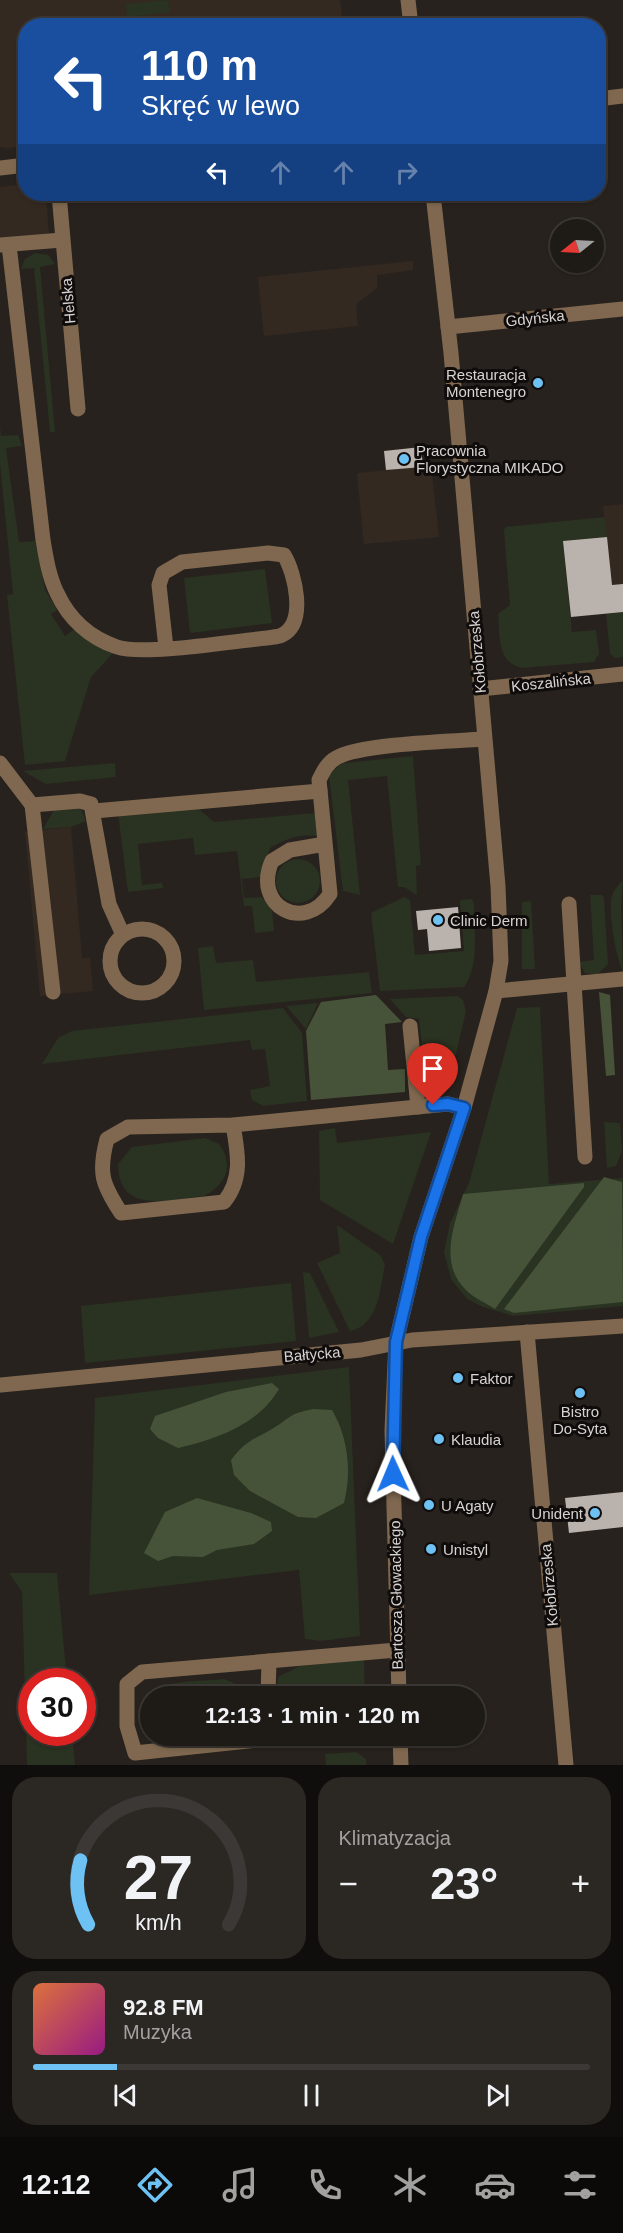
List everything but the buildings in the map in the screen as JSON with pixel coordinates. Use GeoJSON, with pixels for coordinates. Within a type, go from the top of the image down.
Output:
{"type":"FeatureCollection","features":[{"type":"Feature","properties":{"kind":"street"},"geometry":{"type":"LineString","coordinates":[[408,0],[410,18]]}},
{"type":"Feature","properties":{"kind":"street"},"geometry":{"type":"LineString","coordinates":[[606,98],[623,96]]}},
{"type":"Feature","properties":{"kind":"street"},"geometry":{"type":"LineString","coordinates":[[0,168],[18,166]]}},
{"type":"Feature","properties":{"kind":"street","name":"Helska"},"geometry":{"type":"LineString","coordinates":[[59,201],[78,409]]}},
{"type":"Feature","properties":{"kind":"street","name":"Kołobrzeska"},"geometry":{"type":"LineString","coordinates":[[434,201],[448,327],[498,888],[501,961],[496,991],[464,1108]]}},
{"type":"Feature","properties":{"kind":"street"},"geometry":{"type":"LineString","coordinates":[[62,240],[4,245],[36,494],[49,568],[57,594],[71,616],[84,630],[119,648],[166,648],[282,635],[292,625],[297,609],[292,569],[284,555],[268,553],[182,562],[163,573],[159,585],[166,648]]}},
{"type":"Feature","properties":{"kind":"street","name":"Gdyńska"},"geometry":{"type":"LineString","coordinates":[[448,327],[623,309]]}},
{"type":"Feature","properties":{"kind":"street","name":"Koszalińska"},"geometry":{"type":"LineString","coordinates":[[480,689],[623,674]]}},
{"type":"Feature","properties":{"kind":"street"},"geometry":{"type":"LineString","coordinates":[[325,844],[290,850],[272,861],[267,879],[268,889],[272,899],[285,911],[295,914],[314,910],[330,894],[319,780],[326,767],[335,758],[348,753],[484,739]]}},
{"type":"Feature","properties":{"kind":"street"},"geometry":{"type":"LineString","coordinates":[[0,763],[33,805],[52,992]]}},
{"type":"Feature","properties":{"kind":"street"},"geometry":{"type":"LineString","coordinates":[[94,811],[320,791]]}},
{"type":"Feature","properties":{"kind":"street"},"geometry":{"type":"LineString","coordinates":[[33,805],[86,801],[94,811],[108,904],[123,935]]}},
{"type":"Feature","properties":{"kind":"street"},"geometry":{"type":"LineString","coordinates":[[569,904],[585,1157]]}},
{"type":"Feature","properties":{"kind":"street"},"geometry":{"type":"LineString","coordinates":[[145,929],[160,934],[170,946],[173,969],[160,988],[153,992],[138,993],[118,983],[110,969],[110,954],[123,935],[145,929]]}},
{"type":"Feature","properties":{"kind":"street"},"geometry":{"type":"LineString","coordinates":[[496,991],[623,979]]}},
{"type":"Feature","properties":{"kind":"street"},"geometry":{"type":"LineString","coordinates":[[410,1026],[418,1107]]}},
{"type":"Feature","properties":{"kind":"street"},"geometry":{"type":"LineString","coordinates":[[233,1125],[239,1159],[234,1190],[225,1202],[121,1213],[107,1191],[101,1174],[107,1139],[128,1127],[233,1125],[448,1104],[464,1108]]}},
{"type":"Feature","properties":{"kind":"street","name":"Bartosza Głowackiego"},"geometry":{"type":"LineString","coordinates":[[399,1686],[392,1430],[396,1342],[421,1237],[464,1108]]}},
{"type":"Feature","properties":{"kind":"street","name":"Bałtycka"},"geometry":{"type":"LineString","coordinates":[[1,1385],[361,1350],[396,1342],[623,1326]]}},
{"type":"Feature","properties":{"kind":"street","name":"Kołobrzeska"},"geometry":{"type":"LineString","coordinates":[[527,1332],[566,1765]]}},
{"type":"Feature","properties":{"kind":"street"},"geometry":{"type":"LineString","coordinates":[[210,1746],[135,1753],[127,1726],[127,1684],[142,1672],[397,1650]]}},
{"type":"Feature","properties":{"kind":"street"},"geometry":{"type":"LineString","coordinates":[[268,1686],[269,1661]]}},
{"type":"Feature","properties":{"kind":"street"},"geometry":{"type":"LineString","coordinates":[[400,1746],[401,1765]]}},
{"type":"Feature","properties":{"kind":"shaded area"},"geometry":{"type":"Polygon","coordinates":[[[0,0],[340,0],[342,18],[18,18],[18,147],[0,147],[0,0]]]}},
{"type":"Feature","properties":{"kind":"shaded area"},"geometry":{"type":"Polygon","coordinates":[[[18,185],[18,201],[46,201],[49,237],[0,242],[0,187],[18,185]]]}},
{"type":"Feature","properties":{"kind":"shaded area"},"geometry":{"type":"Polygon","coordinates":[[[413,261],[413,270],[377,275],[377,288],[356,304],[358,326],[264,336],[258,277],[413,261]]]}},
{"type":"Feature","properties":{"kind":"shaded area"},"geometry":{"type":"Polygon","coordinates":[[[431,466],[439,537],[364,544],[357,473],[431,466]]]}},
{"type":"Feature","properties":{"kind":"shaded area"},"geometry":{"type":"Polygon","coordinates":[[[623,504],[623,612],[571,617],[563,541],[606,537],[603,506],[623,504]]]}},
{"type":"Feature","properties":{"kind":"shaded area"},"geometry":{"type":"Polygon","coordinates":[[[71,827],[82,958],[90,958],[93,991],[40,996],[25,832],[71,827]]]}},
{"type":"Feature","properties":{"kind":"green space"},"geometry":{"type":"Polygon","coordinates":[[[168,0],[170,12],[127,17],[126,4],[168,0]]]}},
{"type":"Feature","properties":{"kind":"green space"},"geometry":{"type":"Polygon","coordinates":[[[35,253],[48,255],[55,264],[40,267],[55,432],[50,432],[34,268],[21,269],[25,259],[35,253]]]}},
{"type":"Feature","properties":{"kind":"green space"},"geometry":{"type":"Polygon","coordinates":[[[0,427],[1,436],[18,435],[22,446],[6,448],[19,542],[35,541],[45,590],[57,610],[51,614],[65,636],[75,629],[114,652],[91,677],[65,761],[25,765],[7,595],[13,594],[0,464],[0,427]]]}},
{"type":"Feature","properties":{"kind":"green space"},"geometry":{"type":"Polygon","coordinates":[[[604,517],[607,537],[563,541],[572,632],[596,630],[599,654],[594,662],[522,668],[514,665],[504,655],[499,631],[498,614],[510,605],[504,530],[506,527],[604,517]]]}},
{"type":"Feature","properties":{"kind":"green space"},"geometry":{"type":"Polygon","coordinates":[[[265,569],[272,623],[190,633],[184,578],[265,569]]]}},
{"type":"Feature","properties":{"kind":"green space"},"geometry":{"type":"Polygon","coordinates":[[[623,612],[623,657],[615,658],[610,653],[606,614],[623,612]]]}},
{"type":"Feature","properties":{"kind":"green space"},"geometry":{"type":"Polygon","coordinates":[[[413,756],[421,865],[416,866],[417,895],[404,887],[398,887],[387,776],[348,780],[360,895],[343,891],[329,776],[339,765],[345,763],[413,756]]]}},
{"type":"Feature","properties":{"kind":"green space"},"geometry":{"type":"Polygon","coordinates":[[[115,763],[116,777],[46,784],[23,771],[115,763]]]}},
{"type":"Feature","properties":{"kind":"green space"},"geometry":{"type":"Polygon","coordinates":[[[79,805],[86,821],[71,827],[43,829],[54,810],[79,805]]]}},
{"type":"Feature","properties":{"kind":"green space"},"geometry":{"type":"Polygon","coordinates":[[[195,806],[214,822],[315,813],[317,836],[292,838],[270,848],[261,877],[242,879],[244,898],[262,897],[272,910],[274,931],[255,933],[252,906],[244,906],[237,851],[195,855],[193,838],[138,844],[142,885],[162,883],[163,888],[128,892],[118,813],[195,806]]]}},
{"type":"Feature","properties":{"kind":"green space"},"geometry":{"type":"Polygon","coordinates":[[[298,859],[313,866],[320,881],[313,896],[298,903],[283,896],[276,881],[283,866],[298,859]]]}},
{"type":"Feature","properties":{"kind":"green space"},"geometry":{"type":"Polygon","coordinates":[[[623,880],[621,907],[623,972],[615,947],[611,901],[612,895],[623,880]]]}},
{"type":"Feature","properties":{"kind":"green space"},"geometry":{"type":"Polygon","coordinates":[[[590,895],[602,895],[604,898],[608,964],[597,975],[585,973],[579,962],[594,960],[590,895]]]}},
{"type":"Feature","properties":{"kind":"green space"},"geometry":{"type":"Polygon","coordinates":[[[404,897],[410,900],[415,955],[464,951],[460,900],[472,899],[474,904],[474,958],[464,987],[380,991],[371,913],[404,897]]]}},
{"type":"Feature","properties":{"kind":"green space"},"geometry":{"type":"Polygon","coordinates":[[[531,901],[535,969],[522,969],[522,902],[531,901]]]}},
{"type":"Feature","properties":{"kind":"green space"},"geometry":{"type":"Polygon","coordinates":[[[213,946],[216,963],[253,960],[256,982],[369,972],[372,993],[204,1010],[198,948],[213,946]]]}},
{"type":"Feature","properties":{"kind":"green space"},"geometry":{"type":"Polygon","coordinates":[[[599,992],[610,995],[615,1075],[606,1076],[599,992]]]}},
{"type":"Feature","properties":{"kind":"green space"},"geometry":{"type":"Polygon","coordinates":[[[376,995],[402,1022],[385,1024],[388,1070],[405,1069],[405,1092],[311,1100],[306,1031],[321,1002],[376,995]]]}},
{"type":"Feature","properties":{"kind":"green space"},"geometry":{"type":"Polygon","coordinates":[[[458,996],[463,1000],[466,1011],[448,1088],[427,1089],[419,1019],[406,1017],[390,999],[458,996]]]}},
{"type":"Feature","properties":{"kind":"green space"},"geometry":{"type":"Polygon","coordinates":[[[318,1003],[306,1029],[286,1006],[318,1003]]]}},
{"type":"Feature","properties":{"kind":"green space"},"geometry":{"type":"Polygon","coordinates":[[[540,1007],[549,1184],[623,1178],[623,1306],[513,1316],[483,1307],[467,1299],[451,1279],[444,1252],[450,1223],[469,1183],[517,1008],[540,1007]]]}},
{"type":"Feature","properties":{"kind":"green space"},"geometry":{"type":"Polygon","coordinates":[[[283,1008],[302,1033],[307,1101],[263,1106],[252,1100],[250,1090],[270,1086],[265,1049],[252,1050],[250,1040],[42,1064],[58,1038],[72,1031],[283,1008]]]}},
{"type":"Feature","properties":{"kind":"green space"},"geometry":{"type":"Polygon","coordinates":[[[604,1122],[620,1123],[622,1151],[616,1166],[607,1168],[604,1122]]]}},
{"type":"Feature","properties":{"kind":"green space"},"geometry":{"type":"Polygon","coordinates":[[[335,1128],[337,1143],[431,1132],[393,1244],[320,1200],[319,1131],[335,1128]]]}},
{"type":"Feature","properties":{"kind":"green space"},"geometry":{"type":"Polygon","coordinates":[[[205,1138],[219,1144],[226,1159],[226,1174],[212,1191],[204,1196],[148,1201],[136,1198],[127,1191],[121,1180],[118,1164],[132,1147],[205,1138]]]}},
{"type":"Feature","properties":{"kind":"green space"},"geometry":{"type":"Polygon","coordinates":[[[604,1177],[622,1182],[623,1302],[514,1313],[504,1309],[604,1177]]]}},
{"type":"Feature","properties":{"kind":"green space"},"geometry":{"type":"Polygon","coordinates":[[[584,1183],[584,1187],[495,1309],[467,1291],[458,1280],[451,1257],[453,1232],[463,1194],[584,1183]]]}},
{"type":"Feature","properties":{"kind":"green space"},"geometry":{"type":"Polygon","coordinates":[[[337,1225],[380,1255],[385,1264],[379,1295],[372,1314],[367,1322],[350,1331],[317,1263],[340,1253],[337,1225]]]}},
{"type":"Feature","properties":{"kind":"green space"},"geometry":{"type":"Polygon","coordinates":[[[303,1272],[310,1273],[339,1332],[309,1338],[303,1272]]]}},
{"type":"Feature","properties":{"kind":"green space"},"geometry":{"type":"Polygon","coordinates":[[[291,1283],[296,1341],[85,1363],[81,1306],[291,1283]]]}},
{"type":"Feature","properties":{"kind":"green space"},"geometry":{"type":"Polygon","coordinates":[[[349,1367],[360,1636],[321,1641],[305,1639],[299,1570],[89,1595],[95,1398],[349,1367]]]}},
{"type":"Feature","properties":{"kind":"green space"},"geometry":{"type":"Polygon","coordinates":[[[272,1383],[279,1389],[270,1402],[248,1421],[221,1435],[178,1448],[158,1438],[150,1429],[155,1416],[226,1392],[272,1383]]]}},
{"type":"Feature","properties":{"kind":"green space"},"geometry":{"type":"Polygon","coordinates":[[[313,1409],[332,1410],[342,1432],[348,1467],[344,1503],[316,1518],[298,1517],[250,1491],[234,1475],[231,1460],[250,1442],[294,1414],[313,1409]]]}},
{"type":"Feature","properties":{"kind":"green space"},"geometry":{"type":"Polygon","coordinates":[[[197,1498],[251,1513],[271,1522],[272,1531],[254,1544],[217,1550],[203,1557],[173,1556],[158,1561],[144,1553],[165,1512],[197,1498]]]}},
{"type":"Feature","properties":{"kind":"green space"},"geometry":{"type":"Polygon","coordinates":[[[9,1573],[57,1573],[66,1668],[24,1668],[22,1592],[9,1573]]]}},
{"type":"Feature","properties":{"kind":"green space"},"geometry":{"type":"Polygon","coordinates":[[[364,1660],[365,1686],[277,1686],[278,1677],[300,1666],[364,1660]]]}},
{"type":"Feature","properties":{"kind":"green space"},"geometry":{"type":"Polygon","coordinates":[[[224,1679],[239,1686],[166,1686],[182,1682],[224,1679]]]}},
{"type":"Feature","properties":{"kind":"green space"},"geometry":{"type":"Polygon","coordinates":[[[26,1746],[73,1746],[75,1765],[27,1765],[26,1746]]]}},
{"type":"Feature","properties":{"kind":"green space"},"geometry":{"type":"Polygon","coordinates":[[[356,1752],[366,1759],[366,1765],[326,1765],[325,1754],[356,1752]]]}},
{"type":"Feature","properties":{"kind":"place","name":"Restauracja Montenegro"},"geometry":{"type":"Point","coordinates":[538,383]}},
{"type":"Feature","properties":{"kind":"place","name":"Pracownia Florystyczna MIKADO"},"geometry":{"type":"Point","coordinates":[404,459]}},
{"type":"Feature","properties":{"kind":"place","name":"Clinic Derm"},"geometry":{"type":"Point","coordinates":[438,920]}},
{"type":"Feature","properties":{"kind":"place","name":"Faktor"},"geometry":{"type":"Point","coordinates":[458,1378]}},
{"type":"Feature","properties":{"kind":"place","name":"Bistro Do-Syta"},"geometry":{"type":"Point","coordinates":[580,1393]}},
{"type":"Feature","properties":{"kind":"place","name":"Klaudia"},"geometry":{"type":"Point","coordinates":[439,1439]}},
{"type":"Feature","properties":{"kind":"place","name":"U Agaty"},"geometry":{"type":"Point","coordinates":[429,1505]}},
{"type":"Feature","properties":{"kind":"place","name":"Unident"},"geometry":{"type":"Point","coordinates":[595,1513]}},
{"type":"Feature","properties":{"kind":"place","name":"Unistyl"},"geometry":{"type":"Point","coordinates":[431,1549]}},
{"type":"Feature","properties":{"kind":"route"},"geometry":{"type":"LineString","coordinates":[[393,1474],[392,1422],[396,1342],[421,1237],[464,1108],[448,1104],[433,1105]]}}]}
